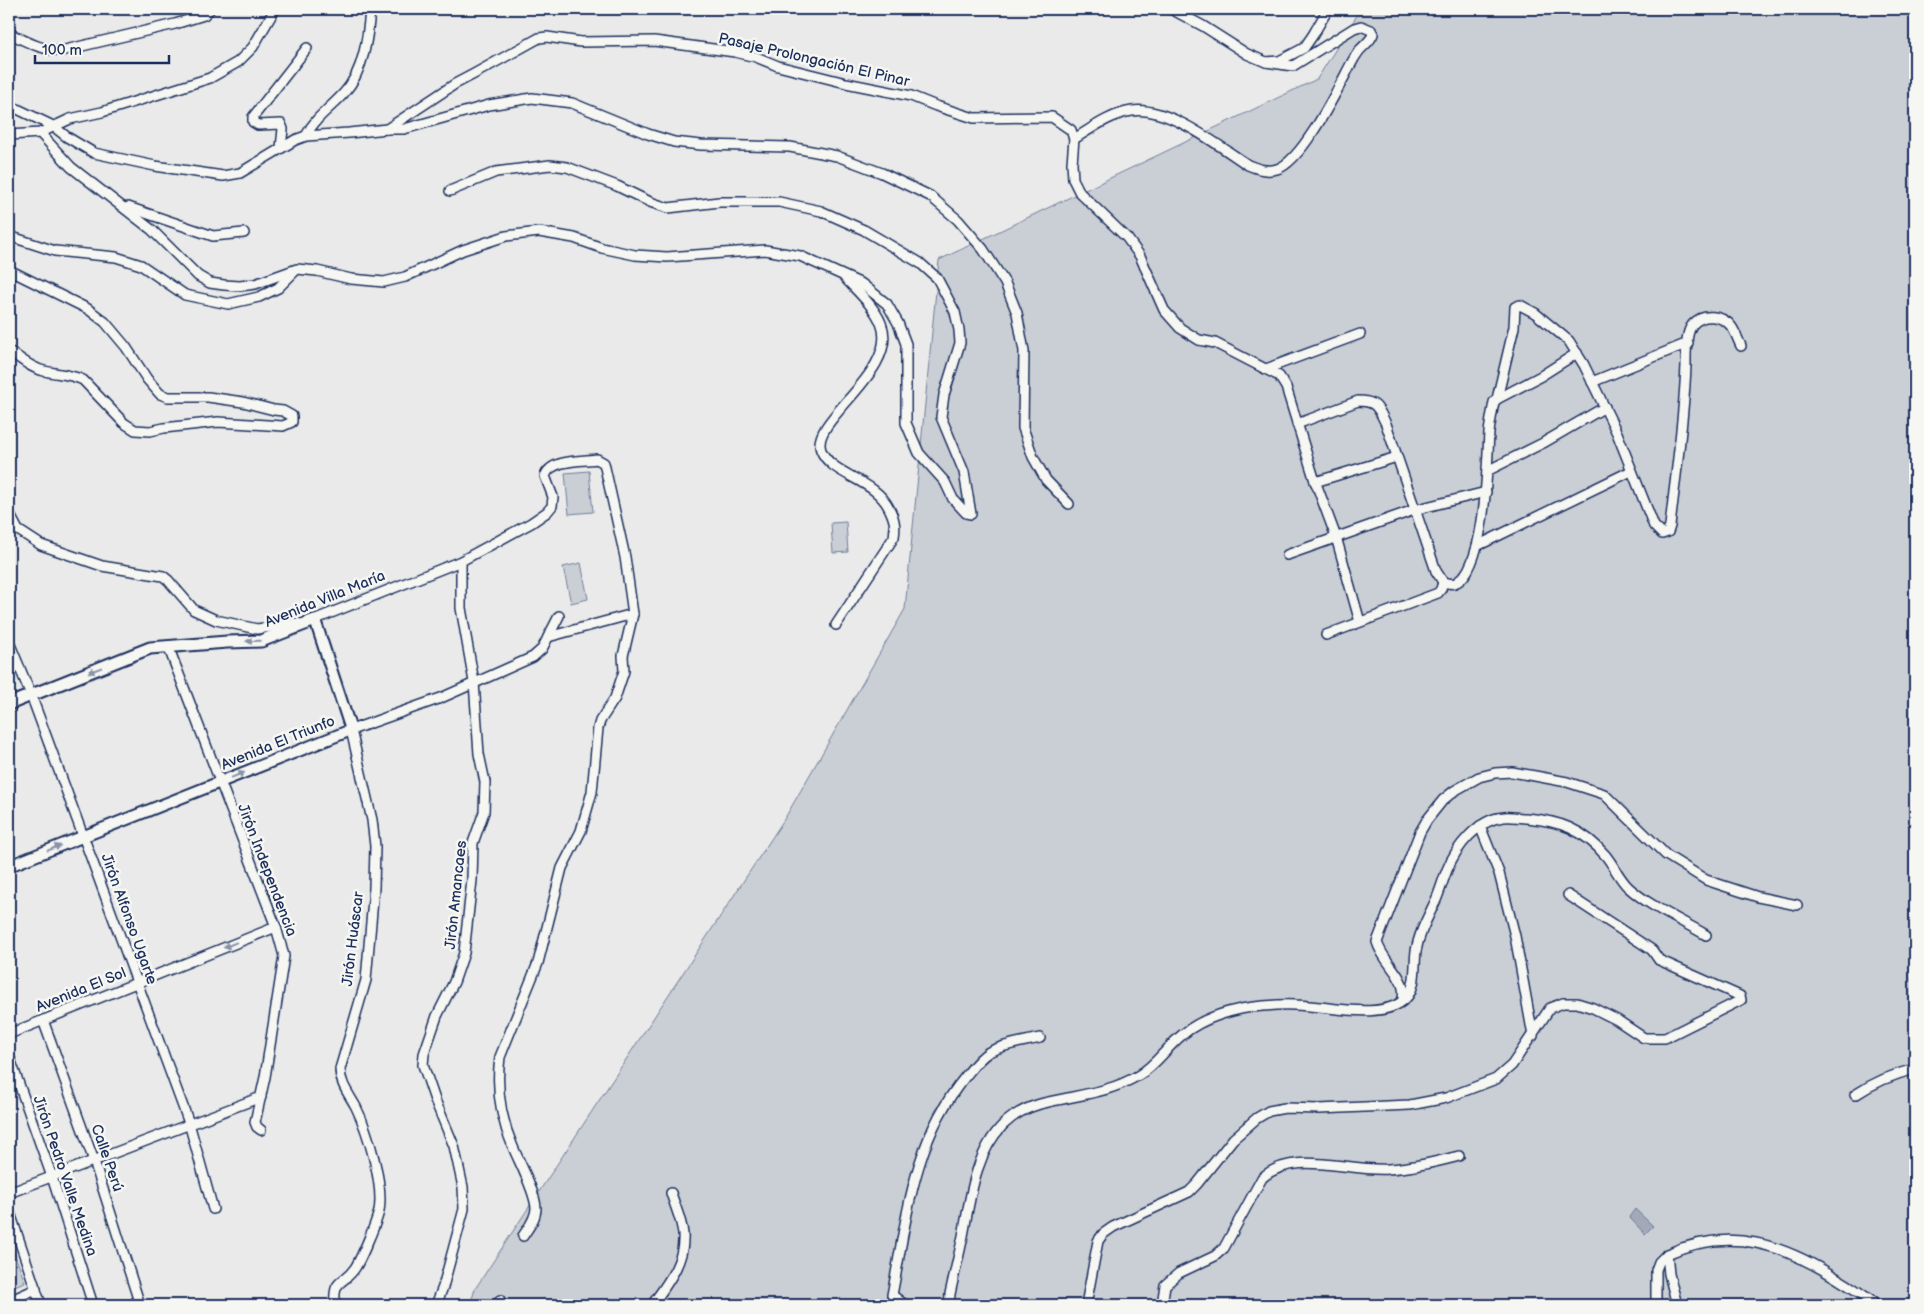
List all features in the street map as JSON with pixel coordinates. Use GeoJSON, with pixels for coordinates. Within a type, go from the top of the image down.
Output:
{"type":"FeatureCollection","features":[{"type":"Feature","properties":{"kind":"main road","name":"Avenida Villa María"},"geometry":{"type":"LineString","coordinates":[[9,704],[150,648],[261,641],[315,620]]}},
{"type":"Feature","properties":{"kind":"street"},"geometry":{"type":"LineString","coordinates":[[9,33],[32,44],[54,51],[65,50],[175,24],[204,15],[210,9]]}},
{"type":"Feature","properties":{"kind":"street"},"geometry":{"type":"LineString","coordinates":[[9,135],[40,133],[70,119],[102,112],[210,78],[238,62],[253,46],[276,9]]}},
{"type":"Feature","properties":{"kind":"street"},"geometry":{"type":"LineString","coordinates":[[306,136],[311,124],[344,93],[353,81],[364,54],[370,9]]}},
{"type":"Feature","properties":{"kind":"street"},"geometry":{"type":"LineString","coordinates":[[1171,9],[1203,26],[1247,54],[1266,62],[1293,66],[1354,28],[1361,26],[1372,30],[1374,34],[1372,39],[1358,52],[1317,126],[1289,162],[1279,168],[1268,171],[1248,166],[1166,115],[1149,111],[1132,111],[1108,119],[1074,140],[1072,163],[1073,178],[1080,193],[1131,244],[1140,256],[1164,310],[1180,328],[1199,340],[1215,343],[1279,376],[1286,387],[1315,482],[1336,537],[1360,622]]}},
{"type":"Feature","properties":{"kind":"street"},"geometry":{"type":"LineString","coordinates":[[1266,62],[1279,61],[1304,48],[1328,9]]}},
{"type":"Feature","properties":{"kind":"street","name":"Pasaje Prolongación El Pinar"},"geometry":{"type":"LineString","coordinates":[[387,128],[455,84],[539,38],[547,37],[581,42],[654,41],[735,52],[756,57],[778,66],[846,83],[911,96],[974,118],[1052,117],[1071,130],[1074,140]]}},
{"type":"Feature","properties":{"kind":"street"},"geometry":{"type":"LineString","coordinates":[[281,148],[284,129],[281,124],[258,125],[253,122],[253,117],[307,48]]}},
{"type":"Feature","properties":{"kind":"street"},"geometry":{"type":"LineString","coordinates":[[9,104],[53,126],[66,137],[94,153],[155,166],[223,176],[240,173],[281,148],[306,136],[387,128],[404,129],[488,105],[532,98],[572,103],[648,134],[674,142],[702,145],[790,147],[837,156],[882,173],[930,196],[958,220],[983,249],[1005,283],[1017,313],[1024,351],[1023,428],[1033,456],[1046,480],[1069,504]]}},
{"type":"Feature","properties":{"kind":"street"},"geometry":{"type":"LineString","coordinates":[[40,133],[71,167],[121,204],[152,230],[198,276],[210,283],[247,285],[297,269],[372,282],[384,282],[404,277],[463,250],[506,236],[539,232],[574,238],[602,248],[635,255],[667,257],[765,250],[800,256],[862,284],[887,304],[898,323],[906,344],[906,423],[919,453],[945,482],[953,499],[966,512],[971,514],[964,472],[941,417],[941,410],[960,343],[959,330],[955,312],[937,278],[920,263],[864,230],[821,210],[779,202],[719,202],[668,208],[567,167],[550,164],[496,172],[450,191]]}},
{"type":"Feature","properties":{"kind":"street"},"geometry":{"type":"LineString","coordinates":[[121,204],[213,236],[244,233]]}},
{"type":"Feature","properties":{"kind":"street"},"geometry":{"type":"LineString","coordinates":[[9,236],[55,251],[116,257],[141,265],[185,295],[228,304],[259,297],[278,288],[297,269]]}},
{"type":"Feature","properties":{"kind":"street"},"geometry":{"type":"LineString","coordinates":[[9,270],[88,309],[105,322],[126,347],[147,379],[160,394],[168,397],[208,396],[243,402],[283,411],[292,416],[292,422],[283,426],[218,422],[150,431],[135,430],[124,423],[83,380],[76,376],[38,369],[9,351]]}},
{"type":"Feature","properties":{"kind":"street"},"geometry":{"type":"LineString","coordinates":[[836,625],[894,537],[895,528],[889,507],[877,491],[830,463],[821,452],[820,446],[824,431],[868,376],[881,355],[883,338],[881,323],[868,304],[842,274]]}},
{"type":"Feature","properties":{"kind":"street"},"geometry":{"type":"LineString","coordinates":[[1442,582],[1452,584],[1460,580],[1470,567],[1477,546],[1486,492],[1489,431],[1494,402],[1497,399],[1512,335],[1515,307],[1520,305],[1535,313],[1569,341],[1577,353],[1617,433],[1654,526],[1662,534],[1668,532],[1684,411],[1688,343],[1693,324],[1704,317],[1716,317],[1732,326],[1740,346]]}},
{"type":"Feature","properties":{"kind":"street"},"geometry":{"type":"LineString","coordinates":[[1266,369],[1360,334]]}},
{"type":"Feature","properties":{"kind":"street"},"geometry":{"type":"LineString","coordinates":[[1592,382],[1688,343]]}},
{"type":"Feature","properties":{"kind":"street"},"geometry":{"type":"LineString","coordinates":[[1497,399],[1541,376],[1577,353]]}},
{"type":"Feature","properties":{"kind":"street"},"geometry":{"type":"LineString","coordinates":[[1296,424],[1358,401],[1369,401],[1377,406],[1386,424],[1414,510],[1436,571],[1442,582],[1442,588],[1438,593],[1326,635]]}},
{"type":"Feature","properties":{"kind":"street"},"geometry":{"type":"LineString","coordinates":[[1487,471],[1543,443],[1605,407]]}},
{"type":"Feature","properties":{"kind":"street"},"geometry":{"type":"LineString","coordinates":[[1315,482],[1397,457]]}},
{"type":"Feature","properties":{"kind":"street","name":"Avenida Villa María"},"geometry":{"type":"LineString","coordinates":[[315,620],[460,562],[531,523],[547,512],[552,506],[553,497],[545,476],[548,470],[555,465],[597,458],[602,461],[610,487],[625,556],[633,614]]}},
{"type":"Feature","properties":{"kind":"street"},"geometry":{"type":"LineString","coordinates":[[1477,546],[1631,471]]}},
{"type":"Feature","properties":{"kind":"street"},"geometry":{"type":"LineString","coordinates":[[1287,555],[1414,510],[1486,492]]}},
{"type":"Feature","properties":{"kind":"street"},"geometry":{"type":"LineString","coordinates":[[9,513],[18,530],[41,545],[102,566],[163,576],[194,610],[216,620],[257,629],[315,620]]}},
{"type":"Feature","properties":{"kind":"street","name":"Jirón Amancaes"},"geometry":{"type":"LineString","coordinates":[[436,1305],[443,1287],[464,1209],[464,1187],[454,1146],[423,1065],[424,1054],[437,1016],[454,982],[464,953],[472,880],[473,844],[484,812],[485,782],[479,754],[474,682],[461,608],[460,562]]}},
{"type":"Feature","properties":{"kind":"street"},"geometry":{"type":"LineString","coordinates":[[523,1236],[534,1219],[536,1208],[527,1179],[502,1116],[498,1071],[500,1057],[538,963],[562,868],[581,832],[592,792],[598,728],[600,721],[615,698],[624,671],[623,656],[633,614],[548,637]]}},
{"type":"Feature","properties":{"kind":"street","name":"Avenida El Triunfo"},"geometry":{"type":"LineString","coordinates":[[9,866],[351,730],[441,698],[533,657],[542,649],[559,616]]}},
{"type":"Feature","properties":{"kind":"street","name":"Jirón Huáscar"},"geometry":{"type":"LineString","coordinates":[[315,620],[351,730],[372,820],[375,855],[366,980],[340,1069],[340,1079],[356,1108],[376,1164],[379,1186],[379,1211],[355,1269],[339,1282],[334,1291],[335,1305]]}},
{"type":"Feature","properties":{"kind":"street","name":"Jirón Alfonso Ugarte"},"geometry":{"type":"LineString","coordinates":[[9,642],[32,695],[189,1123],[213,1209]]}},
{"type":"Feature","properties":{"kind":"street","name":"Jirón Independencia"},"geometry":{"type":"LineString","coordinates":[[168,646],[219,783],[276,927],[284,956],[255,1122],[261,1130]]}},
{"type":"Feature","properties":{"kind":"street"},"geometry":{"type":"LineString","coordinates":[[1403,1000],[1404,989],[1398,976],[1385,960],[1377,942],[1420,832],[1434,811],[1449,795],[1479,778],[1495,773],[1512,772],[1567,782],[1604,794],[1666,855],[1706,880],[1758,897],[1797,905]]}},
{"type":"Feature","properties":{"kind":"street"},"geometry":{"type":"LineString","coordinates":[[949,1305],[972,1191],[981,1162],[1002,1126],[1018,1113],[1040,1104],[1104,1091],[1133,1079],[1145,1072],[1184,1033],[1215,1016],[1237,1009],[1296,1004],[1366,1011],[1396,1005],[1408,997],[1413,984],[1416,949],[1448,867],[1462,845],[1480,826],[1491,820],[1504,817],[1545,820],[1573,828],[1585,836],[1604,854],[1628,887],[1644,899],[1706,935]]}},
{"type":"Feature","properties":{"kind":"street"},"geometry":{"type":"LineString","coordinates":[[1480,826],[1499,873],[1515,936],[1532,1037]]}},
{"type":"Feature","properties":{"kind":"street"},"geometry":{"type":"LineString","coordinates":[[1086,1305],[1098,1241],[1103,1234],[1113,1227],[1189,1192],[1233,1139],[1257,1118],[1269,1111],[1285,1108],[1319,1110],[1410,1104],[1446,1098],[1496,1079],[1512,1065],[1550,1008],[1563,1003],[1577,1003],[1593,1008],[1617,1020],[1638,1035],[1654,1039],[1665,1038],[1742,999],[1740,996],[1660,960],[1652,950],[1568,895]]}},
{"type":"Feature","properties":{"kind":"street","name":"Avenida El Sol"},"geometry":{"type":"LineString","coordinates":[[9,1034],[276,927]]}},
{"type":"Feature","properties":{"kind":"street","name":"Calle Perú"},"geometry":{"type":"LineString","coordinates":[[43,1020],[94,1160],[140,1305]]}},
{"type":"Feature","properties":{"kind":"street"},"geometry":{"type":"LineString","coordinates":[[905,1305],[892,1295],[914,1177],[925,1144],[956,1088],[977,1062],[987,1053],[999,1048],[1040,1038]]}},
{"type":"Feature","properties":{"kind":"street","name":"Jirón Pedro Valle Medina"},"geometry":{"type":"LineString","coordinates":[[9,1056],[52,1177],[93,1305]]}},
{"type":"Feature","properties":{"kind":"street"},"geometry":{"type":"LineString","coordinates":[[1855,1095],[1865,1088],[1898,1073],[1915,1070]]}},
{"type":"Feature","properties":{"kind":"street"},"geometry":{"type":"LineString","coordinates":[[9,1193],[260,1097]]}},
{"type":"Feature","properties":{"kind":"street"},"geometry":{"type":"LineString","coordinates":[[1162,1305],[1165,1285],[1179,1273],[1215,1256],[1224,1248],[1262,1178],[1269,1171],[1299,1163],[1393,1169],[1409,1168],[1459,1156]]}},
{"type":"Feature","properties":{"kind":"street"},"geometry":{"type":"LineString","coordinates":[[652,1305],[676,1270],[682,1254],[683,1234],[671,1193]]}},
{"type":"Feature","properties":{"kind":"street"},"geometry":{"type":"LineString","coordinates":[[9,1210],[41,1305]]}},
{"type":"Feature","properties":{"kind":"street"},"geometry":{"type":"LineString","coordinates":[[1656,1305],[1656,1270],[1659,1262],[1667,1254],[1686,1246],[1704,1242],[1737,1240],[1777,1247],[1813,1263],[1862,1293],[1876,1305]]}},
{"type":"Feature","properties":{"kind":"street"},"geometry":{"type":"LineString","coordinates":[[1667,1254],[1669,1274],[1677,1305]]}},
{"type":"Feature","properties":{"kind":"street"},"geometry":{"type":"LineString","coordinates":[[9,1301],[36,1289]]}},
{"type":"Feature","properties":{"kind":"shaded area"},"geometry":{"type":"Polygon","coordinates":[[[1361,9],[1915,9],[1915,1291],[1909,1305],[470,1305],[475,1289],[785,818],[905,609],[939,260],[1317,79],[1361,9]]]}},
{"type":"Feature","properties":{"kind":"shaded area"},"geometry":{"type":"Polygon","coordinates":[[[589,471],[593,512],[569,514],[565,473],[589,471]]]}},
{"type":"Feature","properties":{"kind":"shaded area"},"geometry":{"type":"Polygon","coordinates":[[[846,522],[848,552],[833,553],[831,523],[846,522]]]}},
{"type":"Feature","properties":{"kind":"shaded area"},"geometry":{"type":"Polygon","coordinates":[[[581,563],[588,599],[571,603],[563,567],[581,563]]]}},
{"type":"Feature","properties":{"kind":"shaded area"},"geometry":{"type":"Polygon","coordinates":[[[9,1239],[25,1282],[9,1288],[9,1239]]]}},
{"type":"Feature","properties":{"kind":"water"},"geometry":{"type":"Polygon","coordinates":[[[1635,1209],[1653,1226],[1645,1234],[1629,1217],[1635,1209]]]}}]}
